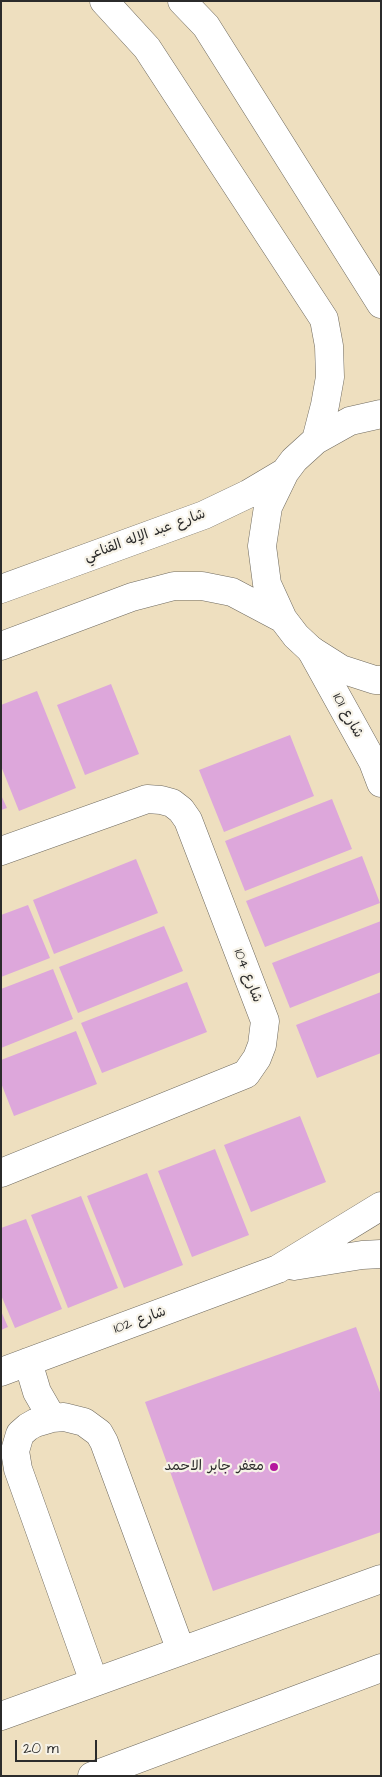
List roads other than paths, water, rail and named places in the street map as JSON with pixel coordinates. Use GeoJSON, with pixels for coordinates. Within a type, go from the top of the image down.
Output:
{"type":"FeatureCollection","features":[{"type":"Feature","properties":{"kind":"main road"},"geometry":{"type":"LineString","coordinates":[[104,1],[147,48],[324,318],[329,346],[330,377],[316,440]]}},
{"type":"Feature","properties":{"kind":"main road"},"geometry":{"type":"LineString","coordinates":[[182,1],[206,26],[381,304]]}},
{"type":"Feature","properties":{"kind":"main road"},"geometry":{"type":"LineString","coordinates":[[381,414],[350,421],[304,449],[285,472],[268,507],[262,546],[267,584],[283,619],[296,636],[311,650],[341,670],[381,680]]}},
{"type":"Feature","properties":{"kind":"main road","name":"شارع عبد الإله القناعي"},"geometry":{"type":"LineString","coordinates":[[1,589],[204,515],[248,494],[285,472]]}},
{"type":"Feature","properties":{"kind":"main road"},"geometry":{"type":"LineString","coordinates":[[1,646],[125,600],[174,586],[202,586],[232,592],[283,619]]}},
{"type":"Feature","properties":{"kind":"main road","name":"شارع 101"},"geometry":{"type":"LineString","coordinates":[[311,650],[373,762],[381,783]]}},
{"type":"Feature","properties":{"kind":"main road","name":"شارع 104"},"geometry":{"type":"LineString","coordinates":[[1,851],[147,800],[161,800],[172,804],[181,810],[188,820],[265,1021],[262,1045],[257,1058],[246,1074],[1,1173]]}},
{"type":"Feature","properties":{"kind":"main road","name":"شارع 102"},"geometry":{"type":"LineString","coordinates":[[278,1269],[381,1206]]}},
{"type":"Feature","properties":{"kind":"main road","name":"شارع 102"},"geometry":{"type":"LineString","coordinates":[[1,1372],[278,1269],[362,1255],[381,1254]]}},
{"type":"Feature","properties":{"kind":"main road"},"geometry":{"type":"LineString","coordinates":[[28,1362],[37,1392],[52,1418]]}},
{"type":"Feature","properties":{"kind":"main road"},"geometry":{"type":"LineString","coordinates":[[15,1451],[20,1434],[28,1427],[52,1418],[84,1422],[99,1432],[181,1651]]}},
{"type":"Feature","properties":{"kind":"main road"},"geometry":{"type":"LineString","coordinates":[[1,1422],[15,1451],[18,1469],[94,1682]]}},
{"type":"Feature","properties":{"kind":"main road"},"geometry":{"type":"LineString","coordinates":[[1,1716],[381,1579]]}},
{"type":"Feature","properties":{"kind":"main road"},"geometry":{"type":"LineString","coordinates":[[92,1776],[381,1668]]}},
{"type":"Feature","properties":{"kind":"place","name":"مغفر جابر الاحمد"},"geometry":{"type":"Point","coordinates":[274,1467]}}]}
